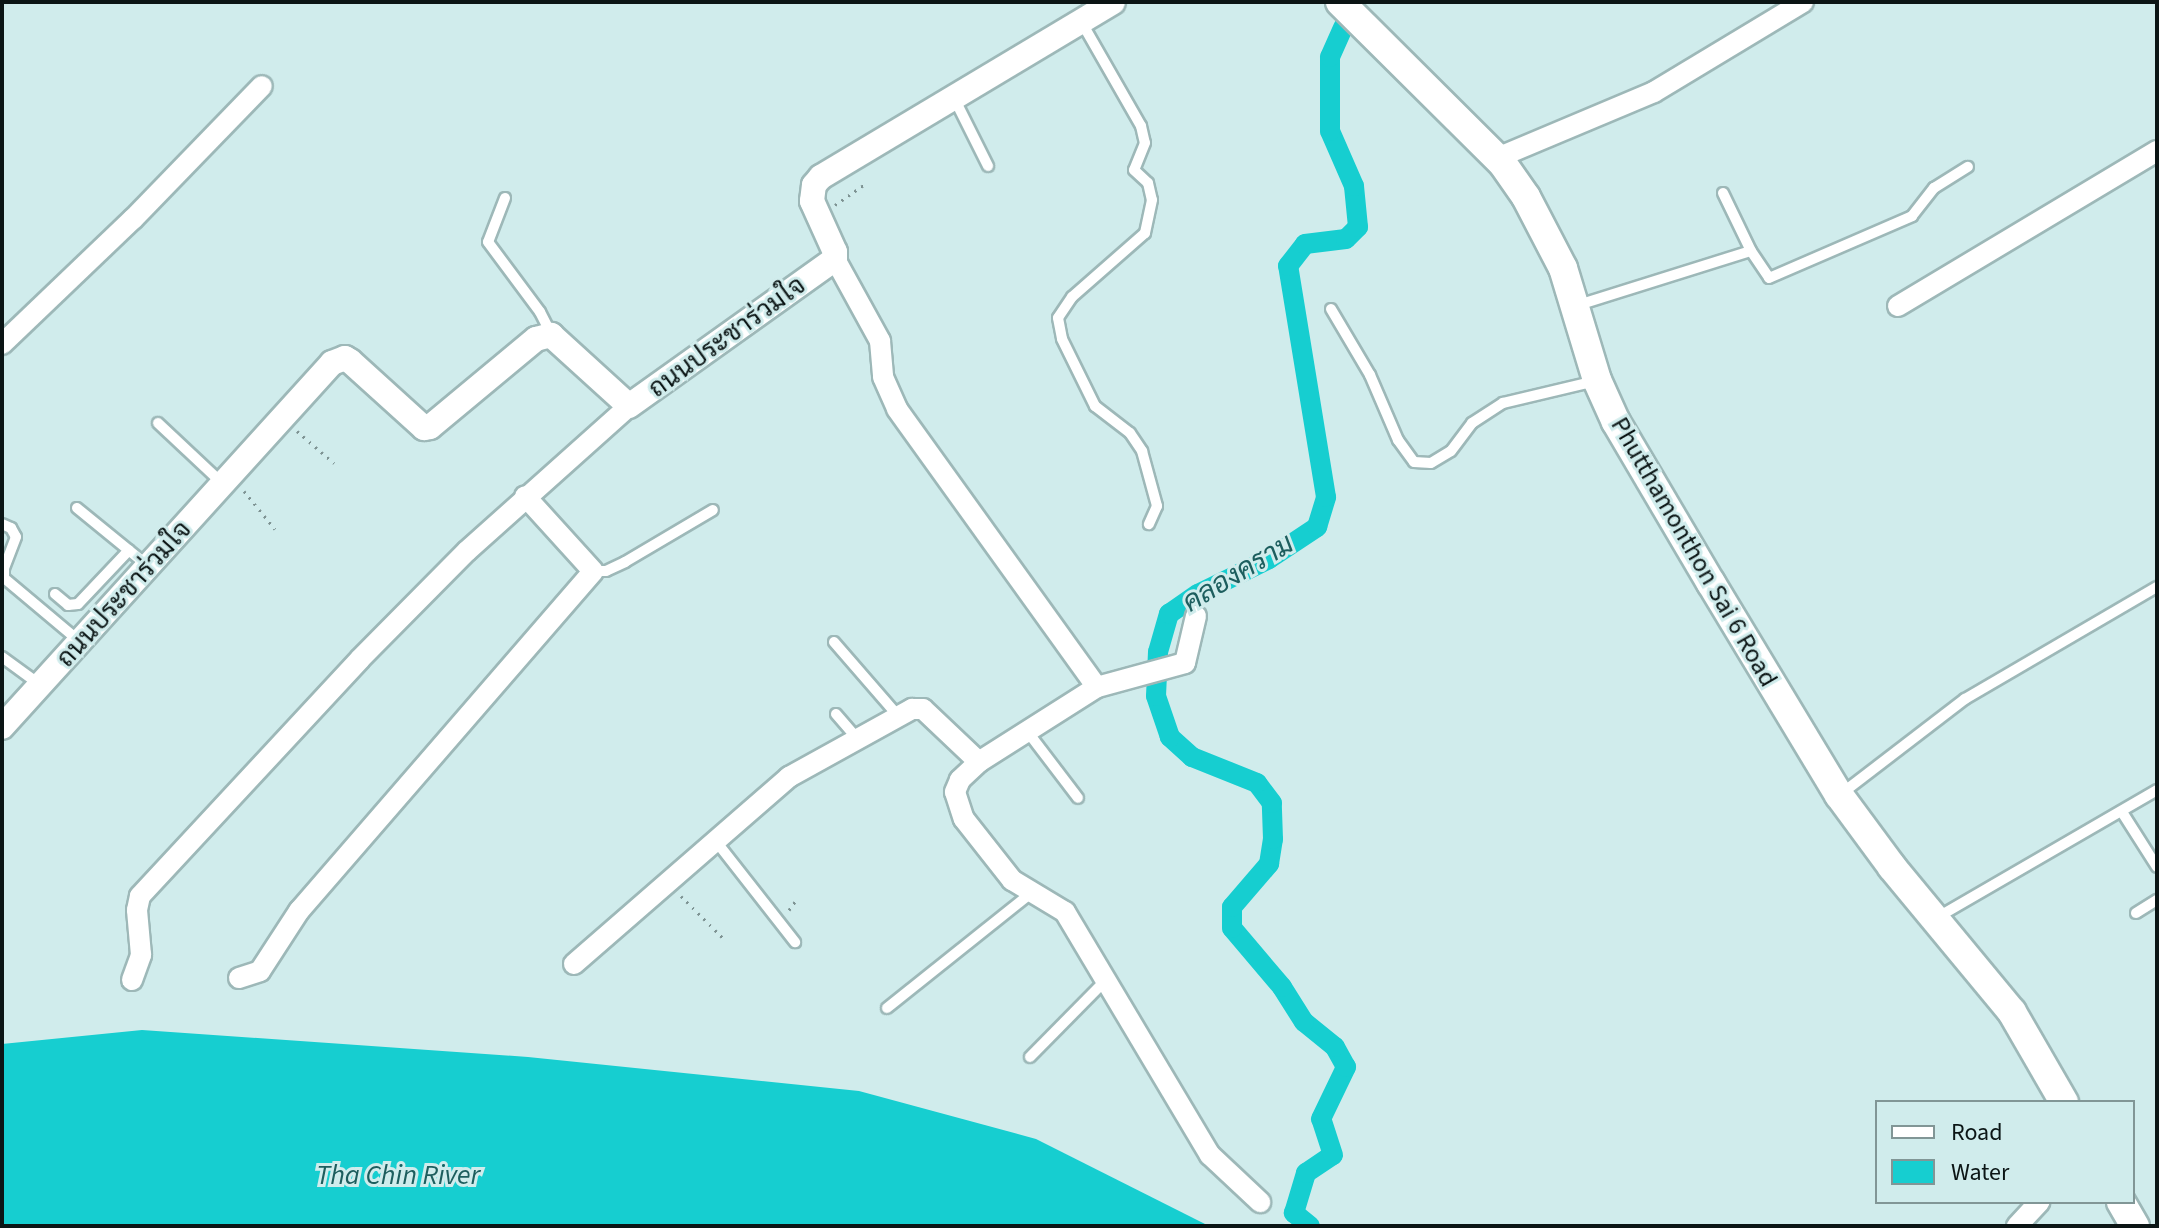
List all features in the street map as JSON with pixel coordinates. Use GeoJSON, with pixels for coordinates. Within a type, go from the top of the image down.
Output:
{"type":"FeatureCollection","features":[{"type":"Feature","properties":{"kind":"main road","name":"Phutthamonthon Sai 6 Road"},"geometry":{"type":"LineString","coordinates":[[1340,2],[1497,158],[1526,197],[1551,239],[1597,380],[1616,422],[1839,795],[1892,867],[2012,1012],[2063,1100]]}},
{"type":"Feature","properties":{"kind":"main road"},"geometry":{"type":"LineString","coordinates":[[2122,1204],[2135,1226]]}},
{"type":"Feature","properties":{"kind":"street"},"geometry":{"type":"LineString","coordinates":[[1097,687],[897,409],[883,377],[880,341],[835,259],[811,191],[821,177],[1113,2]]}},
{"type":"Feature","properties":{"kind":"street"},"geometry":{"type":"LineString","coordinates":[[1497,158],[1654,92],[1803,2]]}},
{"type":"Feature","properties":{"kind":"street"},"geometry":{"type":"LineString","coordinates":[[2,344],[133,219],[262,86]]}},
{"type":"Feature","properties":{"kind":"street"},"geometry":{"type":"LineString","coordinates":[[1898,306],[2157,151]]}},
{"type":"Feature","properties":{"kind":"street","name":"ถนนประชาร่วมใจ"},"geometry":{"type":"LineString","coordinates":[[2,727],[332,363],[345,358],[417,425],[430,427],[536,339],[551,335],[629,406],[835,259]]}},
{"type":"Feature","properties":{"kind":"street"},"geometry":{"type":"LineString","coordinates":[[132,980],[141,955],[137,910],[140,896],[360,659],[525,496],[629,406]]}},
{"type":"Feature","properties":{"kind":"street"},"geometry":{"type":"LineString","coordinates":[[239,978],[260,971],[299,911],[593,571],[525,496]]}},
{"type":"Feature","properties":{"kind":"street"},"geometry":{"type":"LineString","coordinates":[[1196,616],[1187,659],[1170,668],[1097,687],[979,762],[960,780],[955,792],[957,804],[973,831],[1012,880],[1065,912],[1210,1155],[1260,1202]]}},
{"type":"Feature","properties":{"kind":"street"},"geometry":{"type":"LineString","coordinates":[[574,964],[789,777],[912,709],[923,709],[979,762]]}},
{"type":"Feature","properties":{"kind":"street"},"geometry":{"type":"LineString","coordinates":[[2017,1226],[2037,1204]]}},
{"type":"Feature","properties":{"kind":"lane"},"geometry":{"type":"LineString","coordinates":[[1081,21],[1141,126],[1145,143],[1134,170],[1148,183],[1152,200],[1145,233],[1072,297],[1058,318],[1062,339],[1095,406],[1130,433],[1142,451],[1157,506],[1149,524]]}},
{"type":"Feature","properties":{"kind":"lane"},"geometry":{"type":"LineString","coordinates":[[953,96],[988,166]]}},
{"type":"Feature","properties":{"kind":"lane"},"geometry":{"type":"LineString","coordinates":[[1723,193],[1751,251],[1769,278],[1912,216],[1934,188],[1968,167]]}},
{"type":"Feature","properties":{"kind":"lane"},"geometry":{"type":"LineString","coordinates":[[505,198],[488,242],[540,312],[551,335]]}},
{"type":"Feature","properties":{"kind":"lane"},"geometry":{"type":"LineString","coordinates":[[1573,306],[1751,251]]}},
{"type":"Feature","properties":{"kind":"lane"},"geometry":{"type":"LineString","coordinates":[[1331,309],[1370,375],[1398,440],[1414,462],[1431,463],[1451,451],[1472,423],[1503,403],[1597,380]]}},
{"type":"Feature","properties":{"kind":"lane"},"geometry":{"type":"LineString","coordinates":[[158,423],[227,480]]}},
{"type":"Feature","properties":{"kind":"lane"},"geometry":{"type":"LineString","coordinates":[[77,508],[149,567]]}},
{"type":"Feature","properties":{"kind":"lane"},"geometry":{"type":"LineString","coordinates":[[593,571],[616,566],[713,510]]}},
{"type":"Feature","properties":{"kind":"lane"},"geometry":{"type":"LineString","coordinates":[[2,524],[11,528],[16,537],[4,568],[4,578],[80,643]]}},
{"type":"Feature","properties":{"kind":"lane"},"geometry":{"type":"LineString","coordinates":[[55,594],[68,605],[78,604],[129,550]]}},
{"type":"Feature","properties":{"kind":"lane"},"geometry":{"type":"LineString","coordinates":[[1839,795],[1965,699],[2157,587]]}},
{"type":"Feature","properties":{"kind":"lane"},"geometry":{"type":"LineString","coordinates":[[834,642],[899,717]]}},
{"type":"Feature","properties":{"kind":"lane"},"geometry":{"type":"LineString","coordinates":[[2,657],[41,685]]}},
{"type":"Feature","properties":{"kind":"lane"},"geometry":{"type":"LineString","coordinates":[[836,714],[859,740]]}},
{"type":"Feature","properties":{"kind":"lane"},"geometry":{"type":"LineString","coordinates":[[1027,731],[1078,798]]}},
{"type":"Feature","properties":{"kind":"lane"},"geometry":{"type":"LineString","coordinates":[[1936,918],[2157,790]]}},
{"type":"Feature","properties":{"kind":"lane"},"geometry":{"type":"LineString","coordinates":[[2122,812],[2157,867]]}},
{"type":"Feature","properties":{"kind":"lane"},"geometry":{"type":"LineString","coordinates":[[715,840],[795,942]]}},
{"type":"Feature","properties":{"kind":"lane"},"geometry":{"type":"LineString","coordinates":[[887,1008],[1031,893]]}},
{"type":"Feature","properties":{"kind":"lane"},"geometry":{"type":"LineString","coordinates":[[2136,913],[2157,900]]}},
{"type":"Feature","properties":{"kind":"lane"},"geometry":{"type":"LineString","coordinates":[[1030,1057],[1106,980]]}},
{"type":"Feature","properties":{"kind":"path"},"geometry":{"type":"LineString","coordinates":[[819,216],[866,183]]}},
{"type":"Feature","properties":{"kind":"path"},"geometry":{"type":"LineString","coordinates":[[282,419],[334,463]]}},
{"type":"Feature","properties":{"kind":"path"},"geometry":{"type":"LineString","coordinates":[[227,480],[275,529]]}},
{"type":"Feature","properties":{"kind":"path"},"geometry":{"type":"LineString","coordinates":[[666,883],[724,939]]}},
{"type":"Feature","properties":{"kind":"water","name":"Tha Chin River"},"geometry":{"type":"Polygon","coordinates":[[[142,1030],[528,1057],[859,1091],[1036,1139],[1209,1226],[2,1226],[2,1044],[142,1030]]]}},
{"type":"Feature","properties":{"kind":"waterway","name":"คลองคราม"},"geometry":{"type":"LineString","coordinates":[[1310,1226],[1294,1213],[1306,1173],[1333,1155],[1321,1119],[1346,1067],[1335,1047],[1304,1022],[1282,987],[1232,928],[1232,907],[1269,864],[1273,839],[1272,803],[1257,783],[1192,757],[1170,737],[1156,696],[1158,652],[1169,614],[1198,594],[1269,559],[1317,527],[1326,497],[1288,266],[1305,244],[1346,239],[1358,227],[1354,186],[1330,131],[1330,57],[1343,28]]}}]}
